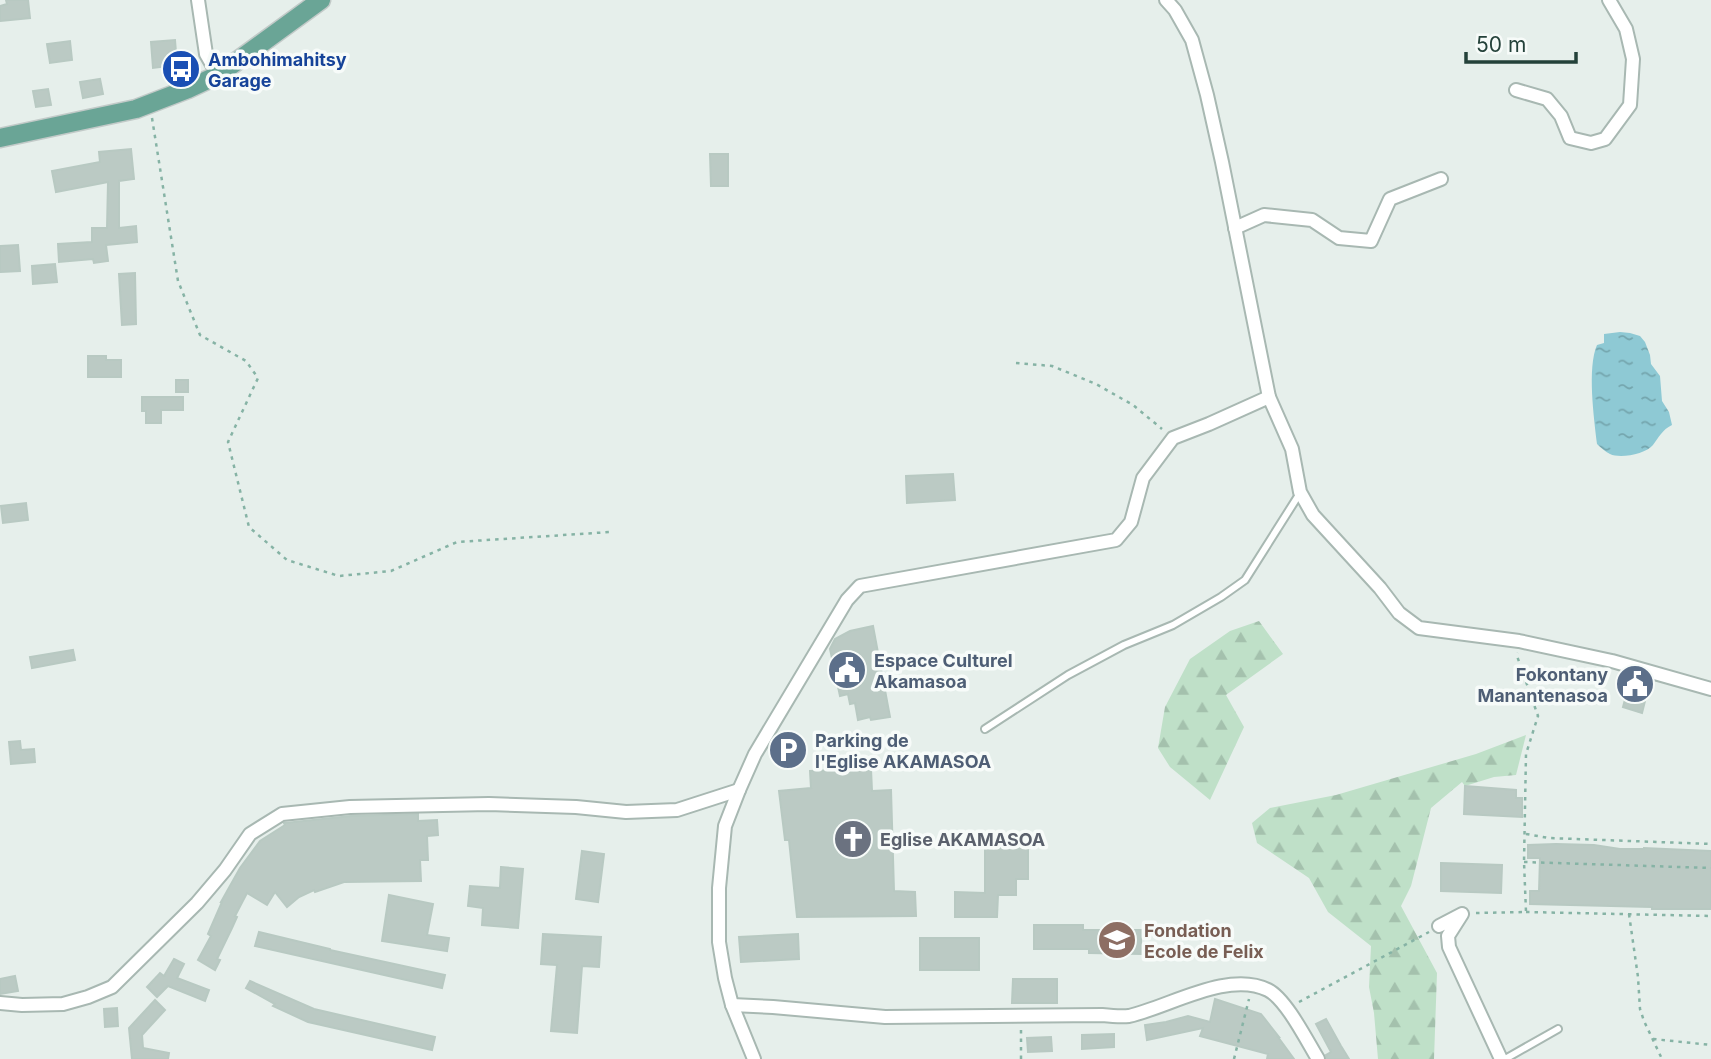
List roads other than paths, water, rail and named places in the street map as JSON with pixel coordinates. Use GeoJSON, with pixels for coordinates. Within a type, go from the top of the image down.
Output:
{"type":"FeatureCollection","features":[{"type":"Feature","properties":{"kind":"main road"},"geometry":{"type":"LineString","coordinates":[[0,138],[136,109],[188,89],[218,75],[320,0]]}},
{"type":"Feature","properties":{"kind":"street"},"geometry":{"type":"LineString","coordinates":[[198,0],[206,54],[218,75]]}},
{"type":"Feature","properties":{"kind":"street"},"geometry":{"type":"LineString","coordinates":[[1166,0],[1192,40],[1216,135],[1269,397],[1292,449],[1300,492],[1313,515],[1380,588],[1399,613],[1419,628],[1519,642],[1612,661],[1711,689]]}},
{"type":"Feature","properties":{"kind":"street"},"geometry":{"type":"LineString","coordinates":[[1516,90],[1547,99],[1561,116],[1570,138],[1591,143],[1605,139],[1630,105],[1633,59],[1626,30],[1609,0]]}},
{"type":"Feature","properties":{"kind":"street"},"geometry":{"type":"LineString","coordinates":[[1234,228],[1264,215],[1312,220],[1339,238],[1371,241],[1390,199],[1441,179]]}},
{"type":"Feature","properties":{"kind":"street"},"geometry":{"type":"LineString","coordinates":[[753,1059],[732,1005],[719,942],[719,888],[725,826],[755,754],[847,600],[860,586],[1116,540],[1131,522],[1143,478],[1172,438],[1269,397]]}},
{"type":"Feature","properties":{"kind":"street"},"geometry":{"type":"LineString","coordinates":[[0,1003],[63,1004],[113,987],[197,903],[225,870],[250,834],[282,814],[350,807],[489,804],[626,812],[677,810],[738,790]]}},
{"type":"Feature","properties":{"kind":"street"},"geometry":{"type":"LineString","coordinates":[[1439,926],[1462,914],[1448,936],[1449,947],[1503,1059]]}},
{"type":"Feature","properties":{"kind":"street"},"geometry":{"type":"LineString","coordinates":[[732,1005],[885,1017],[1126,1016],[1232,984],[1253,985],[1270,990],[1287,1008],[1318,1059]]}},
{"type":"Feature","properties":{"kind":"lane"},"geometry":{"type":"LineString","coordinates":[[985,729],[1068,675],[1124,646],[1173,625],[1245,580],[1300,492]]}},
{"type":"Feature","properties":{"kind":"lane"},"geometry":{"type":"LineString","coordinates":[[1503,1059],[1558,1029]]}},
{"type":"Feature","properties":{"kind":"water"},"geometry":{"type":"Polygon","coordinates":[[[1620,332],[1640,336],[1645,342],[1651,364],[1660,376],[1662,401],[1669,412],[1672,425],[1663,431],[1650,448],[1626,456],[1610,454],[1597,444],[1593,407],[1592,367],[1597,345],[1604,343],[1604,334],[1620,332]]]}},
{"type":"Feature","properties":{"kind":"place","name":"Ambohimahitsy Garage"},"geometry":{"type":"Point","coordinates":[181,69]}},
{"type":"Feature","properties":{"kind":"place","name":"Espace Culturel Akamasoa"},"geometry":{"type":"Point","coordinates":[847,670]}},
{"type":"Feature","properties":{"kind":"place","name":"Fokontany Manantenasoa"},"geometry":{"type":"Point","coordinates":[1635,684]}},
{"type":"Feature","properties":{"kind":"place","name":"Parking de l'Eglise AKAMASOA"},"geometry":{"type":"Point","coordinates":[788,750]}},
{"type":"Feature","properties":{"kind":"place","name":"Eglise AKAMASOA"},"geometry":{"type":"Point","coordinates":[853,839]}},
{"type":"Feature","properties":{"kind":"place","name":"Fondation Ecole de Felix"},"geometry":{"type":"Point","coordinates":[1117,940]}}]}
